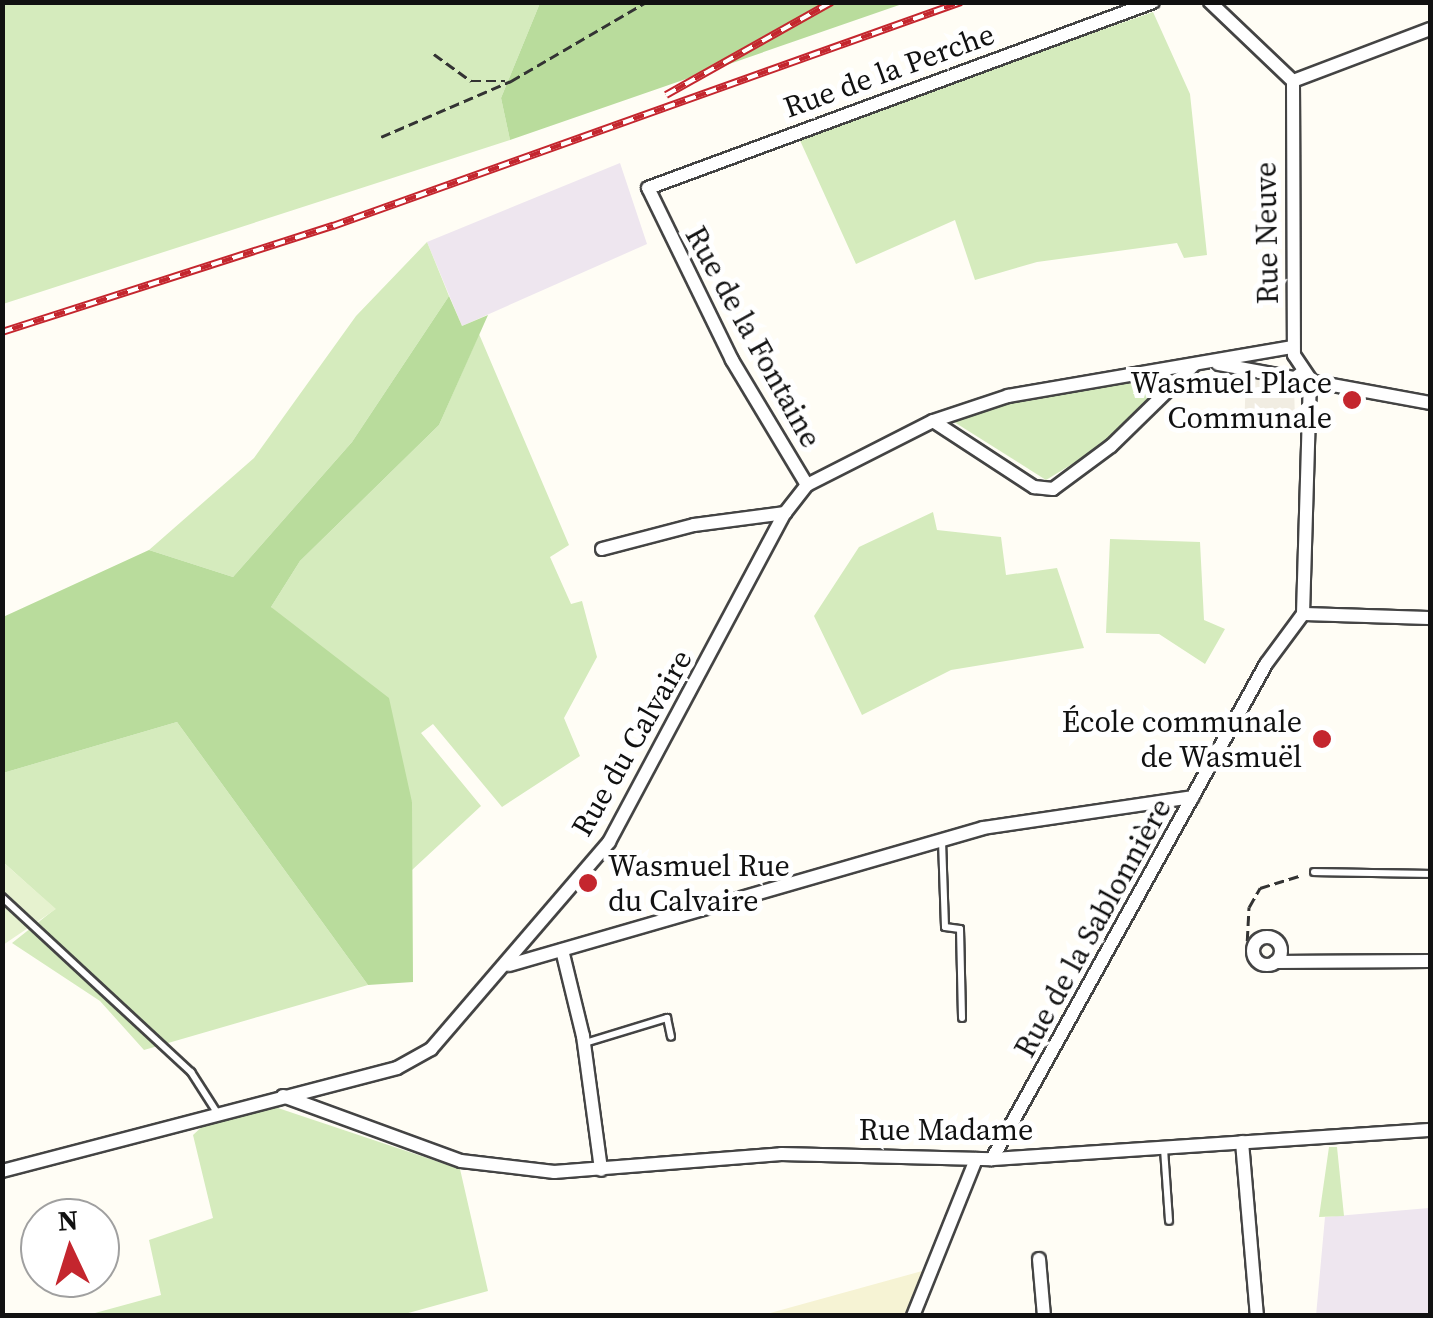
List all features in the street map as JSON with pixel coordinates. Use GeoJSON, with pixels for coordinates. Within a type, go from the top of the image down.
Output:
{"type":"FeatureCollection","features":[{"type":"Feature","properties":{"kind":"street","name":"Rue de la Perche"},"geometry":{"type":"LineString","coordinates":[[645,193],[1153,2]]}},
{"type":"Feature","properties":{"kind":"street"},"geometry":{"type":"LineString","coordinates":[[1210,2],[1292,80],[1430,29]]}},
{"type":"Feature","properties":{"kind":"street","name":"Rue Neuve"},"geometry":{"type":"LineString","coordinates":[[1292,80],[1294,347],[1295,362],[1310,379]]}},
{"type":"Feature","properties":{"kind":"street","name":"Rue de la Fontaine"},"geometry":{"type":"LineString","coordinates":[[645,193],[732,360],[807,485],[934,421],[1074,379],[1196,364]]}},
{"type":"Feature","properties":{"kind":"street"},"geometry":{"type":"LineString","coordinates":[[934,421],[1034,486],[1053,489],[1111,446],[1196,364],[1294,347]]}},
{"type":"Feature","properties":{"kind":"street"},"geometry":{"type":"LineString","coordinates":[[1196,364],[1310,379],[1430,402]]}},
{"type":"Feature","properties":{"kind":"street"},"geometry":{"type":"LineString","coordinates":[[1310,379],[1303,614],[1430,618]]}},
{"type":"Feature","properties":{"kind":"street","name":"Rue du Calvaire"},"geometry":{"type":"LineString","coordinates":[[283,1096],[396,1068],[431,1049],[509,965],[631,808],[785,513],[807,485]]}},
{"type":"Feature","properties":{"kind":"street"},"geometry":{"type":"LineString","coordinates":[[602,549],[694,525],[785,513]]}},
{"type":"Feature","properties":{"kind":"street","name":"Rue de la Sablonnière"},"geometry":{"type":"LineString","coordinates":[[992,1159],[1266,664],[1303,614]]}},
{"type":"Feature","properties":{"kind":"street"},"geometry":{"type":"LineString","coordinates":[[509,965],[942,840],[1194,798]]}},
{"type":"Feature","properties":{"kind":"street"},"geometry":{"type":"LineString","coordinates":[[1276,962],[1281,949],[1272,938],[1259,940],[1254,952],[1262,963],[1430,962]]}},
{"type":"Feature","properties":{"kind":"street"},"geometry":{"type":"LineString","coordinates":[[562,950],[584,1043],[601,1170]]}},
{"type":"Feature","properties":{"kind":"street"},"geometry":{"type":"LineString","coordinates":[[2,1172],[283,1096]]}},
{"type":"Feature","properties":{"kind":"street","name":"Rue Madame"},"geometry":{"type":"LineString","coordinates":[[283,1096],[461,1161],[601,1170],[780,1154],[992,1159],[1430,1130]]}},
{"type":"Feature","properties":{"kind":"street"},"geometry":{"type":"LineString","coordinates":[[1242,1142],[1257,1316]]}},
{"type":"Feature","properties":{"kind":"street"},"geometry":{"type":"LineString","coordinates":[[914,1316],[976,1159]]}},
{"type":"Feature","properties":{"kind":"street"},"geometry":{"type":"LineString","coordinates":[[1039,1258],[1044,1316]]}},
{"type":"Feature","properties":{"kind":"lane"},"geometry":{"type":"LineString","coordinates":[[942,840],[945,928],[960,929],[962,1018]]}},
{"type":"Feature","properties":{"kind":"lane"},"geometry":{"type":"LineString","coordinates":[[1314,872],[1430,874]]}},
{"type":"Feature","properties":{"kind":"lane"},"geometry":{"type":"LineString","coordinates":[[2,897],[191,1072],[218,1114]]}},
{"type":"Feature","properties":{"kind":"lane"},"geometry":{"type":"LineString","coordinates":[[584,1043],[668,1018],[671,1037]]}},
{"type":"Feature","properties":{"kind":"lane"},"geometry":{"type":"LineString","coordinates":[[1164,1148],[1168,1221]]}},
{"type":"Feature","properties":{"kind":"path"},"geometry":{"type":"LineString","coordinates":[[381,138],[511,81],[646,2]]}},
{"type":"Feature","properties":{"kind":"path"},"geometry":{"type":"LineString","coordinates":[[434,54],[471,81],[511,81]]}},
{"type":"Feature","properties":{"kind":"path"},"geometry":{"type":"LineString","coordinates":[[1254,952],[1247,941],[1249,907],[1260,888],[1314,872]]}},
{"type":"Feature","properties":{"kind":"shaded area"},"geometry":{"type":"Polygon","coordinates":[[[620,163],[647,244],[462,326],[427,242],[620,163]]]}},
{"type":"Feature","properties":{"kind":"shaded area"},"geometry":{"type":"Polygon","coordinates":[[[1246,376],[1294,386],[1295,420],[1244,430],[1246,376]]]}},
{"type":"Feature","properties":{"kind":"shaded area"},"geometry":{"type":"Polygon","coordinates":[[[1429,1208],[1430,1315],[1316,1316],[1325,1217],[1429,1208]]]}},
{"type":"Feature","properties":{"kind":"shaded area"},"geometry":{"type":"Polygon","coordinates":[[[933,1268],[913,1315],[763,1315],[933,1268]]]}},
{"type":"Feature","properties":{"kind":"green space"},"geometry":{"type":"Polygon","coordinates":[[[540,2],[905,3],[510,140],[501,98],[540,2]]]}},
{"type":"Feature","properties":{"kind":"green space"},"geometry":{"type":"Polygon","coordinates":[[[3,3],[540,3],[501,98],[510,140],[3,304],[3,3]]]}},
{"type":"Feature","properties":{"kind":"green space"},"geometry":{"type":"Polygon","coordinates":[[[1153,12],[1190,94],[1207,255],[1184,258],[1177,243],[1037,262],[975,280],[955,220],[856,264],[798,136],[1153,12]]]}},
{"type":"Feature","properties":{"kind":"green space"},"geometry":{"type":"Polygon","coordinates":[[[427,242],[449,296],[352,442],[233,577],[149,550],[254,458],[356,316],[427,242]]]}},
{"type":"Feature","properties":{"kind":"green space"},"geometry":{"type":"Polygon","coordinates":[[[449,296],[462,326],[488,315],[439,425],[300,561],[271,607],[389,698],[412,802],[413,982],[368,985],[177,722],[3,773],[3,617],[149,550],[233,577],[352,442],[449,296]]]}},
{"type":"Feature","properties":{"kind":"green space"},"geometry":{"type":"Polygon","coordinates":[[[479,334],[569,545],[550,557],[571,604],[582,601],[597,657],[564,718],[580,756],[502,807],[433,724],[421,733],[481,806],[412,870],[412,802],[271,607],[300,561],[439,425],[479,334]]]}},
{"type":"Feature","properties":{"kind":"green space"},"geometry":{"type":"Polygon","coordinates":[[[1167,372],[1170,380],[1105,444],[1046,480],[951,420],[1039,393],[1167,372]]]}},
{"type":"Feature","properties":{"kind":"green space"},"geometry":{"type":"Polygon","coordinates":[[[933,512],[937,530],[1001,537],[1006,575],[1057,568],[1084,648],[951,670],[862,715],[814,616],[859,547],[933,512]]]}},
{"type":"Feature","properties":{"kind":"green space"},"geometry":{"type":"Polygon","coordinates":[[[1110,539],[1200,542],[1204,620],[1225,629],[1205,664],[1159,634],[1106,633],[1110,539]]]}},
{"type":"Feature","properties":{"kind":"green space"},"geometry":{"type":"Polygon","coordinates":[[[177,722],[368,985],[144,1050],[100,1001],[12,943],[55,909],[3,862],[3,773],[177,722]]]}},
{"type":"Feature","properties":{"kind":"green space"},"geometry":{"type":"Polygon","coordinates":[[[3,862],[56,909],[3,945],[3,862]]]}},
{"type":"Feature","properties":{"kind":"green space"},"geometry":{"type":"Polygon","coordinates":[[[275,1107],[460,1169],[488,1291],[401,1315],[84,1316],[161,1295],[149,1240],[213,1218],[193,1135],[206,1123],[275,1107]]]}},
{"type":"Feature","properties":{"kind":"green space"},"geometry":{"type":"Polygon","coordinates":[[[1329,1147],[1337,1147],[1344,1216],[1319,1217],[1329,1147]]]}},
{"type":"Feature","properties":{"kind":"railway"},"geometry":{"type":"LineString","coordinates":[[666,95],[832,2]]}},
{"type":"Feature","properties":{"kind":"railway"},"geometry":{"type":"LineString","coordinates":[[2,332],[333,226],[961,2]]}},
{"type":"Feature","properties":{"kind":"place","name":"Wasmuel Place Communale"},"geometry":{"type":"Point","coordinates":[1352,400]}},
{"type":"Feature","properties":{"kind":"place","name":"École communale de Wasmuël"},"geometry":{"type":"Point","coordinates":[1322,739]}},
{"type":"Feature","properties":{"kind":"place","name":"Wasmuel Rue du Calvaire"},"geometry":{"type":"Point","coordinates":[588,883]}}]}
